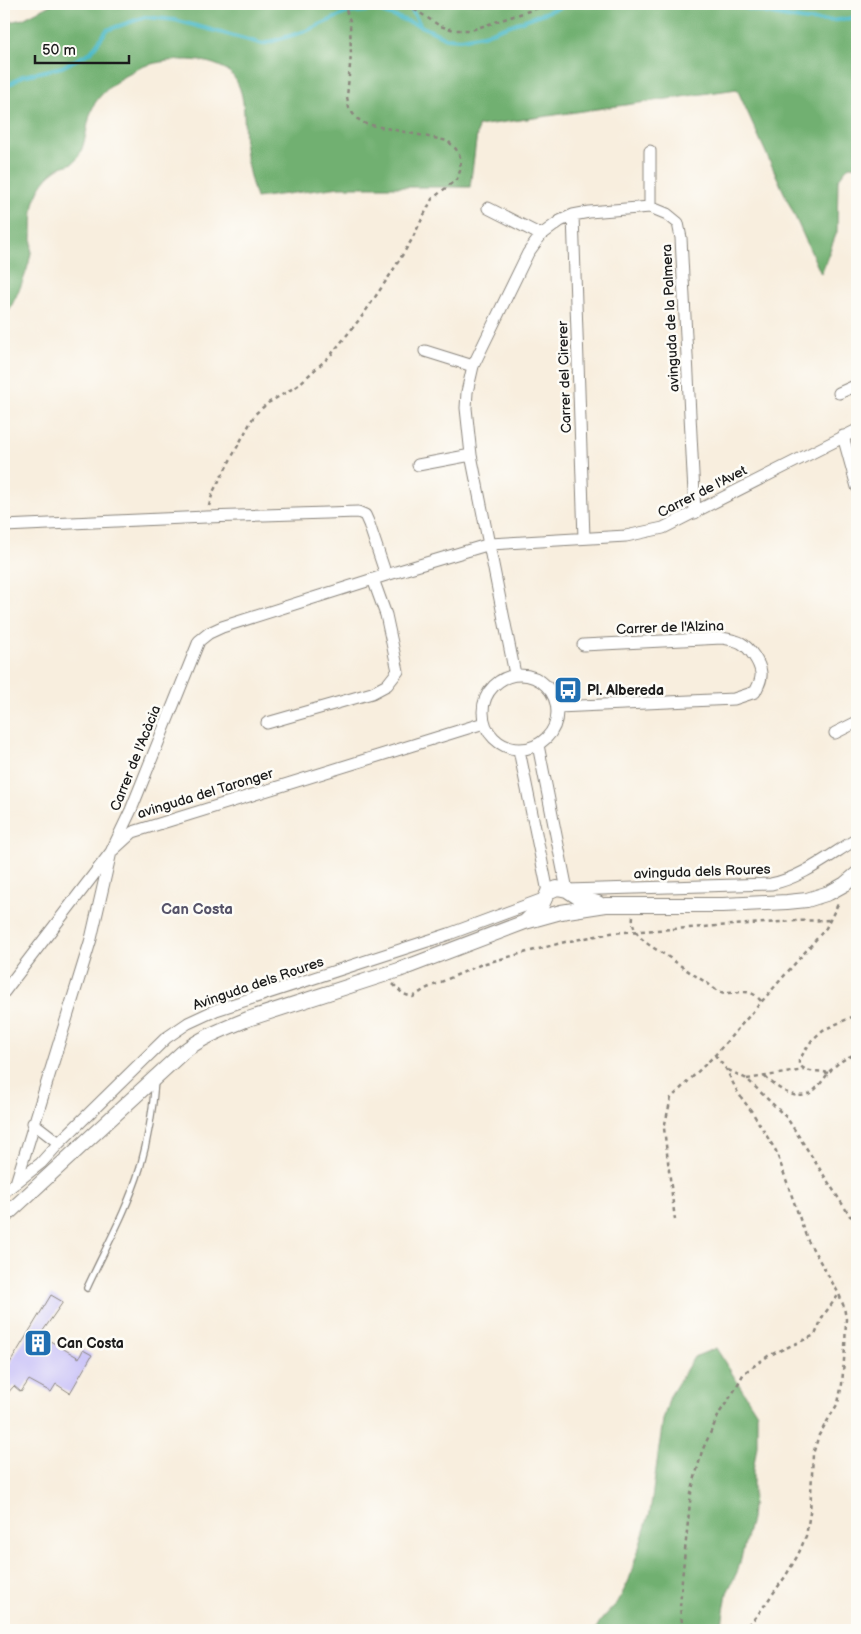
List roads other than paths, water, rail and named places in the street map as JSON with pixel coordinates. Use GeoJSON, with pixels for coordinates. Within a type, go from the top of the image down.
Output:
{"type":"FeatureCollection","features":[{"type":"Feature","properties":{"kind":"street"},"geometry":{"type":"LineString","coordinates":[[515,674],[471,455],[466,408],[467,392],[473,366],[528,253],[540,235],[560,221],[573,215],[650,207],[650,151]]}},
{"type":"Feature","properties":{"kind":"street","name":"avinguda de la Palmera"},"geometry":{"type":"LineString","coordinates":[[650,207],[667,214],[678,223],[682,238],[696,512]]}},
{"type":"Feature","properties":{"kind":"street"},"geometry":{"type":"LineString","coordinates":[[488,208],[540,235]]}},
{"type":"Feature","properties":{"kind":"street","name":"Carrer del Cirerer"},"geometry":{"type":"LineString","coordinates":[[573,215],[584,538]]}},
{"type":"Feature","properties":{"kind":"street"},"geometry":{"type":"LineString","coordinates":[[425,351],[473,366]]}},
{"type":"Feature","properties":{"kind":"street"},"geometry":{"type":"LineString","coordinates":[[839,393],[857,385]]}},
{"type":"Feature","properties":{"kind":"street","name":"Carrer de l'Avet"},"geometry":{"type":"LineString","coordinates":[[490,544],[646,533],[663,528],[857,430]]}},
{"type":"Feature","properties":{"kind":"street"},"geometry":{"type":"LineString","coordinates":[[843,436],[857,487]]}},
{"type":"Feature","properties":{"kind":"street"},"geometry":{"type":"LineString","coordinates":[[418,465],[471,455]]}},
{"type":"Feature","properties":{"kind":"street"},"geometry":{"type":"LineString","coordinates":[[4,526],[358,512],[365,515],[386,575]]}},
{"type":"Feature","properties":{"kind":"street","name":"Carrer de l'Acàcia"},"geometry":{"type":"LineString","coordinates":[[16,1183],[91,939],[111,852],[131,810],[199,641],[209,633],[222,627],[490,544]]}},
{"type":"Feature","properties":{"kind":"street"},"geometry":{"type":"LineString","coordinates":[[267,723],[372,693],[388,686],[398,671],[386,615],[373,579]]}},
{"type":"Feature","properties":{"kind":"street","name":"Carrer de l'Alzina"},"geometry":{"type":"LineString","coordinates":[[558,707],[734,699],[755,692],[760,683],[762,673],[754,657],[741,643],[722,638],[583,645]]}},
{"type":"Feature","properties":{"kind":"street"},"geometry":{"type":"LineString","coordinates":[[515,674],[528,675],[539,680],[551,692],[558,707],[556,720],[546,738],[538,745],[519,750],[506,747],[497,742],[484,723],[482,714],[483,703],[488,692],[500,680],[515,674]]}},
{"type":"Feature","properties":{"kind":"street"},"geometry":{"type":"LineString","coordinates":[[835,733],[857,722]]}},
{"type":"Feature","properties":{"kind":"street","name":"avinguda del Taronger"},"geometry":{"type":"LineString","coordinates":[[4,992],[111,852],[132,832],[484,723]]}},
{"type":"Feature","properties":{"kind":"street"},"geometry":{"type":"LineString","coordinates":[[538,745],[567,890],[561,912]]}},
{"type":"Feature","properties":{"kind":"street"},"geometry":{"type":"LineString","coordinates":[[519,750],[547,895],[561,912]]}},
{"type":"Feature","properties":{"kind":"street","name":"avinguda dels Roures"},"geometry":{"type":"LineString","coordinates":[[567,890],[771,884],[798,875],[857,839]]}},
{"type":"Feature","properties":{"kind":"street"},"geometry":{"type":"LineString","coordinates":[[4,1217],[191,1046],[224,1029],[387,974],[525,922],[561,912],[606,905],[723,905],[807,900],[845,884],[857,874]]}},
{"type":"Feature","properties":{"kind":"street"},"geometry":{"type":"LineString","coordinates":[[525,922],[547,895],[557,888],[567,890],[579,898],[606,905]]}},
{"type":"Feature","properties":{"kind":"street","name":"Avinguda dels Roures"},"geometry":{"type":"LineString","coordinates":[[4,1192],[41,1163],[166,1038],[201,1016],[449,934],[547,895]]}},
{"type":"Feature","properties":{"kind":"street"},"geometry":{"type":"LineString","coordinates":[[33,1124],[59,1143]]}},
{"type":"Feature","properties":{"kind":"lane"},"geometry":{"type":"LineString","coordinates":[[87,1288],[117,1225],[140,1169],[152,1116],[156,1076]]}},
{"type":"Feature","properties":{"kind":"waterway"},"geometry":{"type":"LineString","coordinates":[[408,4],[421,26]]}},
{"type":"Feature","properties":{"kind":"waterway"},"geometry":{"type":"LineString","coordinates":[[4,88],[23,76],[62,67],[91,52],[107,30],[145,17],[175,20],[263,44],[306,31],[346,13],[376,10],[421,26],[446,38],[461,39],[483,35],[569,4]]}},
{"type":"Feature","properties":{"kind":"waterway"},"geometry":{"type":"LineString","coordinates":[[725,4],[806,20],[822,21],[857,17]]}},
{"type":"Feature","properties":{"kind":"place","name":"Pl. Albereda"},"geometry":{"type":"Point","coordinates":[568,690]}},
{"type":"Feature","properties":{"kind":"place","name":"Can Costa"},"geometry":{"type":"Point","coordinates":[38,1343]}},
{"type":"Feature","properties":{"kind":"district","name":"Can Costa"},"geometry":{"type":"Point","coordinates":[197,909]}}]}
